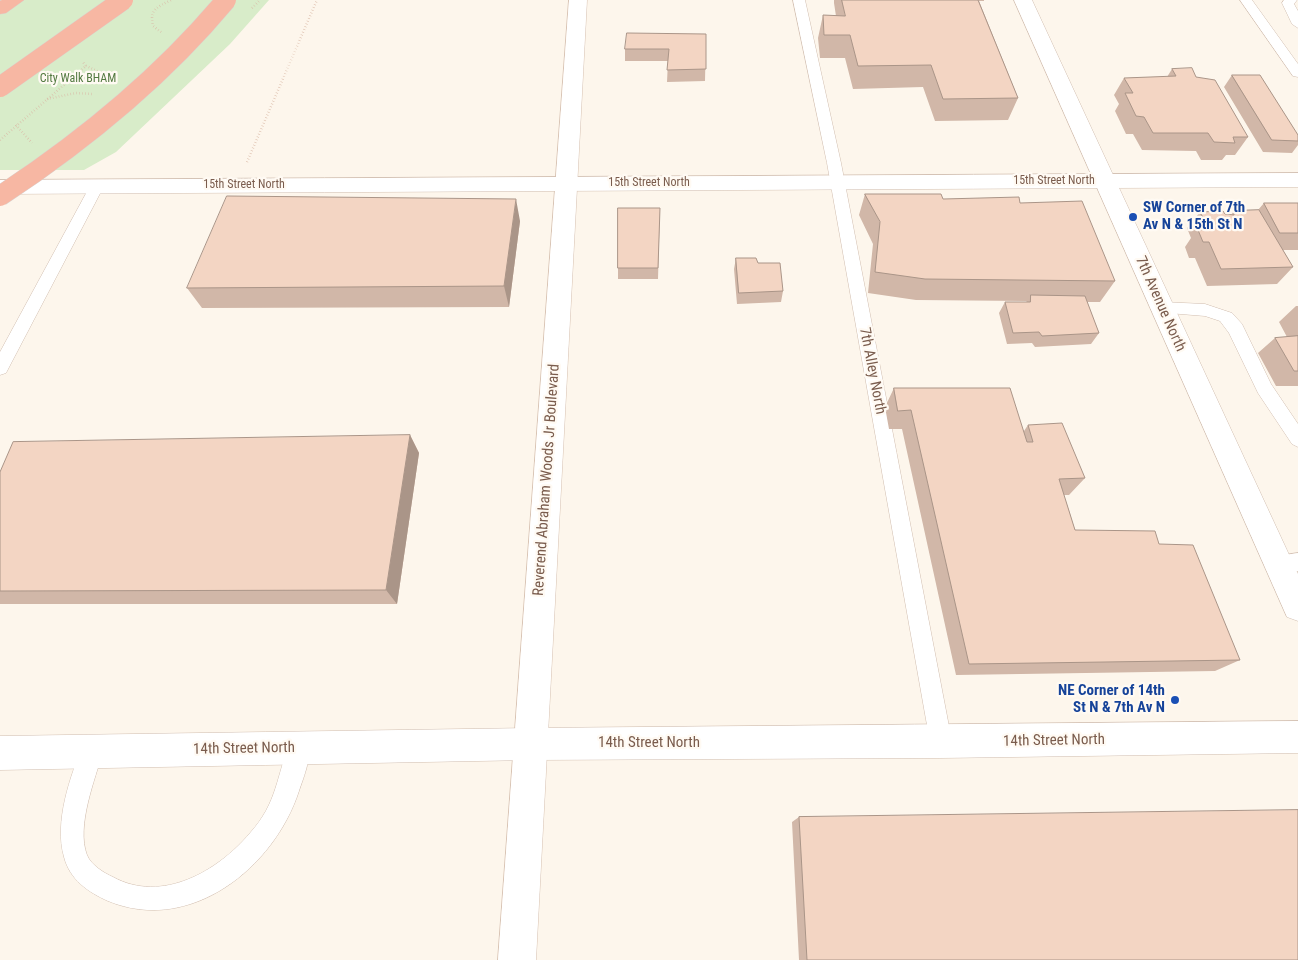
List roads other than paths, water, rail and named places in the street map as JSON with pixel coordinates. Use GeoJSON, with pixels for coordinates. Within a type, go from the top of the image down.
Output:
{"type":"FeatureCollection","features":[{"type":"Feature","properties":{"kind":"highway"},"geometry":{"type":"LineString","coordinates":[[0,9],[15,0]]}},
{"type":"Feature","properties":{"kind":"highway"},"geometry":{"type":"LineString","coordinates":[[0,87],[123,0]]}},
{"type":"Feature","properties":{"kind":"highway"},"geometry":{"type":"LineString","coordinates":[[0,196],[32,175],[146,86],[194,40],[226,0]]}},
{"type":"Feature","properties":{"kind":"street","name":"Reverend Abraham Woods Jr Boulevard"},"geometry":{"type":"LineString","coordinates":[[517,960],[578,0]]}},
{"type":"Feature","properties":{"kind":"street","name":"7th Avenue North"},"geometry":{"type":"LineString","coordinates":[[1023,0],[1162,308],[1288,562],[1298,607]]}},
{"type":"Feature","properties":{"kind":"street","name":"15th Street North"},"geometry":{"type":"LineString","coordinates":[[0,187],[1298,180]]}},
{"type":"Feature","properties":{"kind":"street","name":"14th Street North"},"geometry":{"type":"LineString","coordinates":[[0,753],[530,744],[941,742],[1298,737]]}},
{"type":"Feature","properties":{"kind":"lane","name":"7th Alley North"},"geometry":{"type":"LineString","coordinates":[[799,0],[837,182],[941,742]]}},
{"type":"Feature","properties":{"kind":"lane"},"geometry":{"type":"LineString","coordinates":[[1246,0],[1298,73]]}},
{"type":"Feature","properties":{"kind":"lane"},"geometry":{"type":"LineString","coordinates":[[1291,0],[1288,3],[1298,24]]}},
{"type":"Feature","properties":{"kind":"lane"},"geometry":{"type":"LineString","coordinates":[[0,368],[97,186]]}},
{"type":"Feature","properties":{"kind":"lane"},"geometry":{"type":"LineString","coordinates":[[1162,308],[1204,310],[1226,317],[1236,329],[1264,388],[1298,439]]}},
{"type":"Feature","properties":{"kind":"lane"},"geometry":{"type":"LineString","coordinates":[[92,752],[72,829],[75,857],[93,880],[119,893],[144,898],[171,899],[201,890],[233,867],[259,840],[274,822],[292,774],[298,748]]}},
{"type":"Feature","properties":{"kind":"place","name":"SW Corner of 7th Av N & 15th St N"},"geometry":{"type":"Point","coordinates":[1133,217]}},
{"type":"Feature","properties":{"kind":"place","name":"NE Corner of 14th St N & 7th Av N"},"geometry":{"type":"Point","coordinates":[1175,700]}},
{"type":"Feature","properties":{"kind":"park label","name":"City Walk BHAM"},"geometry":{"type":"Point","coordinates":[78,79]}}]}
